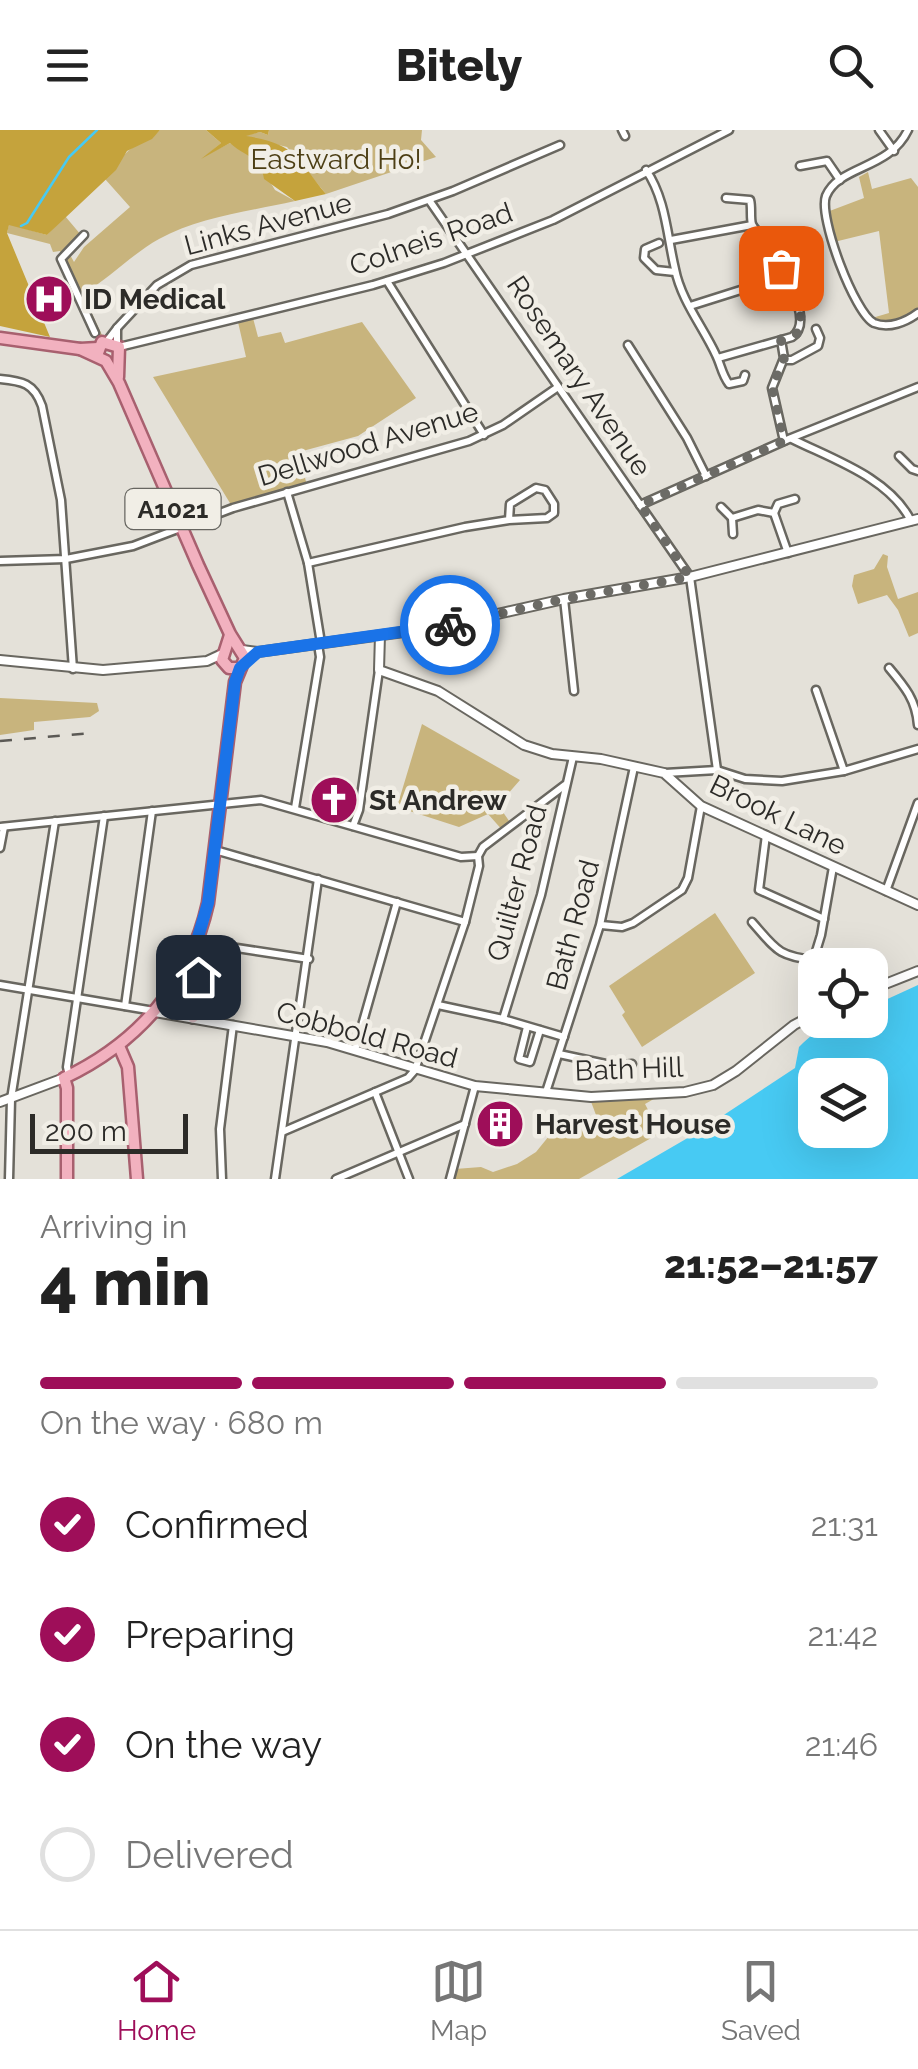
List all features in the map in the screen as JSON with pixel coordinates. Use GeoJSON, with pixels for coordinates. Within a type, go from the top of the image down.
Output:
{"type":"FeatureCollection","features":[{"type":"Feature","properties":{"kind":"main road"},"geometry":{"type":"LineString","coordinates":[[0,338],[80,349],[110,348]]}},
{"type":"Feature","properties":{"kind":"main road","name":"A1021"},"geometry":{"type":"LineString","coordinates":[[110,348],[119,383],[230,634],[233,658]]}},
{"type":"Feature","properties":{"kind":"main road"},"geometry":{"type":"LineString","coordinates":[[194,1018],[235,682],[233,658]]}},
{"type":"Feature","properties":{"kind":"main road"},"geometry":{"type":"LineString","coordinates":[[66,1179],[66,1077],[119,1046],[155,1012],[202,940]]}},
{"type":"Feature","properties":{"kind":"main road"},"geometry":{"type":"LineString","coordinates":[[119,1046],[128,1067],[137,1179]]}},
{"type":"Feature","properties":{"kind":"street"},"geometry":{"type":"LineString","coordinates":[[704,130],[709,140]]}},
{"type":"Feature","properties":{"kind":"street","name":"Colneis Road"},"geometry":{"type":"LineString","coordinates":[[110,348],[386,281],[469,254],[554,220],[729,130]]}},
{"type":"Feature","properties":{"kind":"street"},"geometry":{"type":"LineString","coordinates":[[879,130],[894,152]]}},
{"type":"Feature","properties":{"kind":"street"},"geometry":{"type":"LineString","coordinates":[[908,130],[894,152],[840,180],[825,198],[824,213],[859,308],[869,320],[883,325],[905,321],[918,313]]}},
{"type":"Feature","properties":{"kind":"street","name":"Links Avenue"},"geometry":{"type":"LineString","coordinates":[[110,348],[118,328],[157,285],[191,265],[333,230],[429,200],[560,146]]}},
{"type":"Feature","properties":{"kind":"street"},"geometry":{"type":"LineString","coordinates":[[800,166],[827,161],[840,180]]}},
{"type":"Feature","properties":{"kind":"street"},"geometry":{"type":"LineString","coordinates":[[646,170],[654,182],[675,272],[690,306],[728,383],[741,382],[745,375]]}},
{"type":"Feature","properties":{"kind":"street"},"geometry":{"type":"LineString","coordinates":[[718,358],[781,340],[796,334],[802,326],[801,313],[785,276],[752,225],[750,200],[726,198]]}},
{"type":"Feature","properties":{"kind":"street","name":"Rosemary Avenue"},"geometry":{"type":"LineString","coordinates":[[429,200],[690,577]]}},
{"type":"Feature","properties":{"kind":"street"},"geometry":{"type":"LineString","coordinates":[[670,240],[752,225]]}},
{"type":"Feature","properties":{"kind":"street"},"geometry":{"type":"LineString","coordinates":[[84,236],[61,259],[110,348]]}},
{"type":"Feature","properties":{"kind":"street"},"geometry":{"type":"LineString","coordinates":[[658,243],[644,249],[644,258],[656,270],[675,272]]}},
{"type":"Feature","properties":{"kind":"street"},"geometry":{"type":"LineString","coordinates":[[690,306],[785,276]]}},
{"type":"Feature","properties":{"kind":"street"},"geometry":{"type":"LineString","coordinates":[[386,281],[484,435]]}},
{"type":"Feature","properties":{"kind":"street"},"geometry":{"type":"LineString","coordinates":[[784,360],[792,360],[818,346],[816,329]]}},
{"type":"Feature","properties":{"kind":"street"},"geometry":{"type":"LineString","coordinates":[[0,660],[104,670],[233,658],[440,627],[564,599],[690,577],[914,520],[880,485],[788,440],[772,388],[784,360],[781,340]]}},
{"type":"Feature","properties":{"kind":"street"},"geometry":{"type":"LineString","coordinates":[[628,345],[687,438],[706,476]]}},
{"type":"Feature","properties":{"kind":"street"},"geometry":{"type":"LineString","coordinates":[[0,380],[26,382],[38,394],[58,476],[73,668]]}},
{"type":"Feature","properties":{"kind":"street"},"geometry":{"type":"LineString","coordinates":[[640,505],[918,386]]}},
{"type":"Feature","properties":{"kind":"street","name":"Dellwood Avenue"},"geometry":{"type":"LineString","coordinates":[[0,562],[66,559],[133,546],[288,492],[484,435],[558,388]]}},
{"type":"Feature","properties":{"kind":"street"},"geometry":{"type":"LineString","coordinates":[[900,456],[918,471]]}},
{"type":"Feature","properties":{"kind":"street"},"geometry":{"type":"LineString","coordinates":[[308,563],[440,532],[509,520],[549,518],[554,513],[554,504],[544,489],[534,489],[510,504],[509,520]]}},
{"type":"Feature","properties":{"kind":"street"},"geometry":{"type":"LineString","coordinates":[[288,492],[308,563],[320,644],[295,808]]}},
{"type":"Feature","properties":{"kind":"street"},"geometry":{"type":"LineString","coordinates":[[788,553],[774,512],[778,504],[795,498]]}},
{"type":"Feature","properties":{"kind":"street"},"geometry":{"type":"LineString","coordinates":[[722,508],[732,518],[733,534]]}},
{"type":"Feature","properties":{"kind":"street"},"geometry":{"type":"LineString","coordinates":[[732,518],[758,510],[774,512]]}},
{"type":"Feature","properties":{"kind":"street"},"geometry":{"type":"LineString","coordinates":[[690,577],[716,770]]}},
{"type":"Feature","properties":{"kind":"street"},"geometry":{"type":"LineString","coordinates":[[564,599],[574,690]]}},
{"type":"Feature","properties":{"kind":"street"},"geometry":{"type":"LineString","coordinates":[[353,826],[359,810],[380,635]]}},
{"type":"Feature","properties":{"kind":"street"},"geometry":{"type":"LineString","coordinates":[[889,668],[909,691],[917,709],[918,725]]}},
{"type":"Feature","properties":{"kind":"street"},"geometry":{"type":"LineString","coordinates":[[378,670],[438,690],[524,746],[664,773],[716,770],[746,779],[782,781],[844,771],[918,749]]}},
{"type":"Feature","properties":{"kind":"street"},"geometry":{"type":"LineString","coordinates":[[816,690],[844,771]]}},
{"type":"Feature","properties":{"kind":"street","name":"Quilter Road"},"geometry":{"type":"LineString","coordinates":[[503,1019],[540,895],[573,758]]}},
{"type":"Feature","properties":{"kind":"street","name":"Bath Road"},"geometry":{"type":"LineString","coordinates":[[546,1092],[600,925],[634,767]]}},
{"type":"Feature","properties":{"kind":"street","name":"Brook Lane"},"geometry":{"type":"LineString","coordinates":[[664,773],[700,806],[918,906]]}},
{"type":"Feature","properties":{"kind":"street"},"geometry":{"type":"LineString","coordinates":[[282,1132],[408,1078],[415,1070],[464,922],[480,866],[478,856],[483,847],[565,784]]}},
{"type":"Feature","properties":{"kind":"street"},"geometry":{"type":"LineString","coordinates":[[0,848],[2,827],[261,800],[462,857],[478,856]]}},
{"type":"Feature","properties":{"kind":"street"},"geometry":{"type":"LineString","coordinates":[[886,891],[918,803]]}},
{"type":"Feature","properties":{"kind":"street"},"geometry":{"type":"LineString","coordinates":[[600,925],[622,928],[682,890],[688,878],[700,806]]}},
{"type":"Feature","properties":{"kind":"street"},"geometry":{"type":"LineString","coordinates":[[125,1006],[152,811]]}},
{"type":"Feature","properties":{"kind":"street"},"geometry":{"type":"LineString","coordinates":[[0,1102],[66,1077],[104,816]]}},
{"type":"Feature","properties":{"kind":"street"},"geometry":{"type":"LineString","coordinates":[[9,1179],[12,1099],[55,822]]}},
{"type":"Feature","properties":{"kind":"street"},"geometry":{"type":"LineString","coordinates":[[766,836],[758,890],[824,919]]}},
{"type":"Feature","properties":{"kind":"street"},"geometry":{"type":"LineString","coordinates":[[215,850],[464,922]]}},
{"type":"Feature","properties":{"kind":"street"},"geometry":{"type":"LineString","coordinates":[[817,948],[833,867]]}},
{"type":"Feature","properties":{"kind":"street"},"geometry":{"type":"LineString","coordinates":[[275,1179],[318,879]]}},
{"type":"Feature","properties":{"kind":"street"},"geometry":{"type":"LineString","coordinates":[[355,1050],[396,902]]}},
{"type":"Feature","properties":{"kind":"street"},"geometry":{"type":"LineString","coordinates":[[752,922],[776,949],[798,958]]}},
{"type":"Feature","properties":{"kind":"street"},"geometry":{"type":"LineString","coordinates":[[202,940],[309,959]]}},
{"type":"Feature","properties":{"kind":"street"},"geometry":{"type":"LineString","coordinates":[[888,983],[918,971]]}},
{"type":"Feature","properties":{"kind":"street","name":"Cobbold Road"},"geometry":{"type":"LineString","coordinates":[[0,985],[297,1035],[475,1086],[507,1092],[546,1092]]}},
{"type":"Feature","properties":{"kind":"street"},"geometry":{"type":"LineString","coordinates":[[438,1005],[564,1037]]}},
{"type":"Feature","properties":{"kind":"street","name":"Bath Hill"},"geometry":{"type":"LineString","coordinates":[[546,1092],[591,1096],[686,1092],[713,1085],[736,1072],[798,1023]]}},
{"type":"Feature","properties":{"kind":"street"},"geometry":{"type":"LineString","coordinates":[[222,1179],[220,1128],[233,1025]]}},
{"type":"Feature","properties":{"kind":"street"},"geometry":{"type":"LineString","coordinates":[[527,1026],[518,1059],[530,1062],[540,1030]]}},
{"type":"Feature","properties":{"kind":"street"},"geometry":{"type":"LineString","coordinates":[[560,1054],[615,1066],[632,1064]]}},
{"type":"Feature","properties":{"kind":"street"},"geometry":{"type":"LineString","coordinates":[[450,1179],[475,1086]]}},
{"type":"Feature","properties":{"kind":"street"},"geometry":{"type":"LineString","coordinates":[[375,1092],[409,1179]]}},
{"type":"Feature","properties":{"kind":"street"},"geometry":{"type":"LineString","coordinates":[[336,1179],[465,1124]]}},
{"type":"Feature","properties":{"kind":"green space"},"geometry":{"type":"Polygon","coordinates":[[[160,130],[206,130],[221,143],[208,154],[230,143],[254,155],[275,190],[295,201],[208,220],[149,245],[83,294],[102,335],[98,336],[65,260],[69,253],[74,262],[84,247],[130,207],[105,179],[128,151],[160,130]]]}},
{"type":"Feature","properties":{"kind":"green space","name":"Eastward Ho!"},"geometry":{"type":"Polygon","coordinates":[[[269,130],[422,130],[421,140],[436,157],[326,194],[287,147],[242,136],[260,132],[268,135],[269,130]]]}},
{"type":"Feature","properties":{"kind":"green space"},"geometry":{"type":"Polygon","coordinates":[[[868,172],[872,189],[911,178],[918,187],[918,310],[895,321],[872,318],[889,313],[879,231],[834,242],[827,212],[864,198],[859,177],[868,172]]]}},
{"type":"Feature","properties":{"kind":"green space"},"geometry":{"type":"Polygon","coordinates":[[[65,216],[81,235],[61,255],[60,251],[53,252],[50,244],[7,233],[9,224],[47,235],[65,216]]]}},
{"type":"Feature","properties":{"kind":"green space"},"geometry":{"type":"Polygon","coordinates":[[[253,318],[258,337],[281,332],[285,343],[362,322],[416,398],[358,436],[299,452],[307,486],[233,508],[153,377],[246,357],[238,322],[253,318]]]}},
{"type":"Feature","properties":{"kind":"green space"},"geometry":{"type":"Polygon","coordinates":[[[883,554],[888,556],[887,567],[898,599],[918,592],[918,633],[909,637],[887,595],[858,604],[852,586],[854,575],[874,569],[883,554]]]}},
{"type":"Feature","properties":{"kind":"green space"},"geometry":{"type":"Polygon","coordinates":[[[0,698],[97,703],[99,711],[90,717],[34,722],[34,730],[0,735],[0,698]]]}},
{"type":"Feature","properties":{"kind":"green space"},"geometry":{"type":"Polygon","coordinates":[[[422,724],[520,780],[498,805],[512,825],[504,832],[488,814],[459,827],[397,807],[422,724]]]}},
{"type":"Feature","properties":{"kind":"green space"},"geometry":{"type":"Polygon","coordinates":[[[715,913],[755,973],[642,1047],[609,986],[715,913]]]}},
{"type":"Feature","properties":{"kind":"green space"},"geometry":{"type":"Polygon","coordinates":[[[659,1096],[645,1104],[660,1133],[579,1179],[451,1179],[455,1169],[481,1167],[493,1172],[517,1164],[566,1125],[596,1115],[590,1099],[659,1096]]]}},
{"type":"Feature","properties":{"kind":"shaded area"},"geometry":{"type":"Polygon","coordinates":[[[0,130],[160,130],[152,139],[127,151],[116,170],[47,235],[9,225],[7,233],[50,337],[0,326],[0,130]]]}},
{"type":"Feature","properties":{"kind":"shaded area"},"geometry":{"type":"Polygon","coordinates":[[[206,130],[269,130],[268,135],[260,132],[246,136],[285,148],[326,194],[295,201],[264,179],[256,161],[230,143],[201,159],[221,143],[206,130]]]}},
{"type":"Feature","properties":{"kind":"water"},"geometry":{"type":"Polygon","coordinates":[[[918,985],[918,1179],[617,1179],[795,1068],[799,1047],[810,1038],[888,1038],[888,999],[918,985]]]}},
{"type":"Feature","properties":{"kind":"waterway"},"geometry":{"type":"LineString","coordinates":[[21,226],[27,223],[69,157],[97,130]]}},
{"type":"Feature","properties":{"kind":"railway"},"geometry":{"type":"LineString","coordinates":[[0,741],[92,733]]}},
{"type":"Feature","properties":{"kind":"way so far"},"geometry":{"type":"LineString","coordinates":[[450,625],[564,599],[690,577],[640,505],[784,441],[772,388],[784,358],[781,340],[798,333],[802,319],[781,268]]}},
{"type":"Feature","properties":{"kind":"place","name":"ID Medical"},"geometry":{"type":"Point","coordinates":[49,299]}},
{"type":"Feature","properties":{"kind":"place","name":"St Andrew"},"geometry":{"type":"Point","coordinates":[334,800]}},
{"type":"Feature","properties":{"kind":"place","name":"Harvest House"},"geometry":{"type":"Point","coordinates":[500,1124]}},
{"type":"Feature","properties":{"kind":"route"},"geometry":{"type":"LineString","coordinates":[[198,977],[204,943],[198,937],[208,903],[235,682],[240,668],[258,652],[450,625]]}}]}
